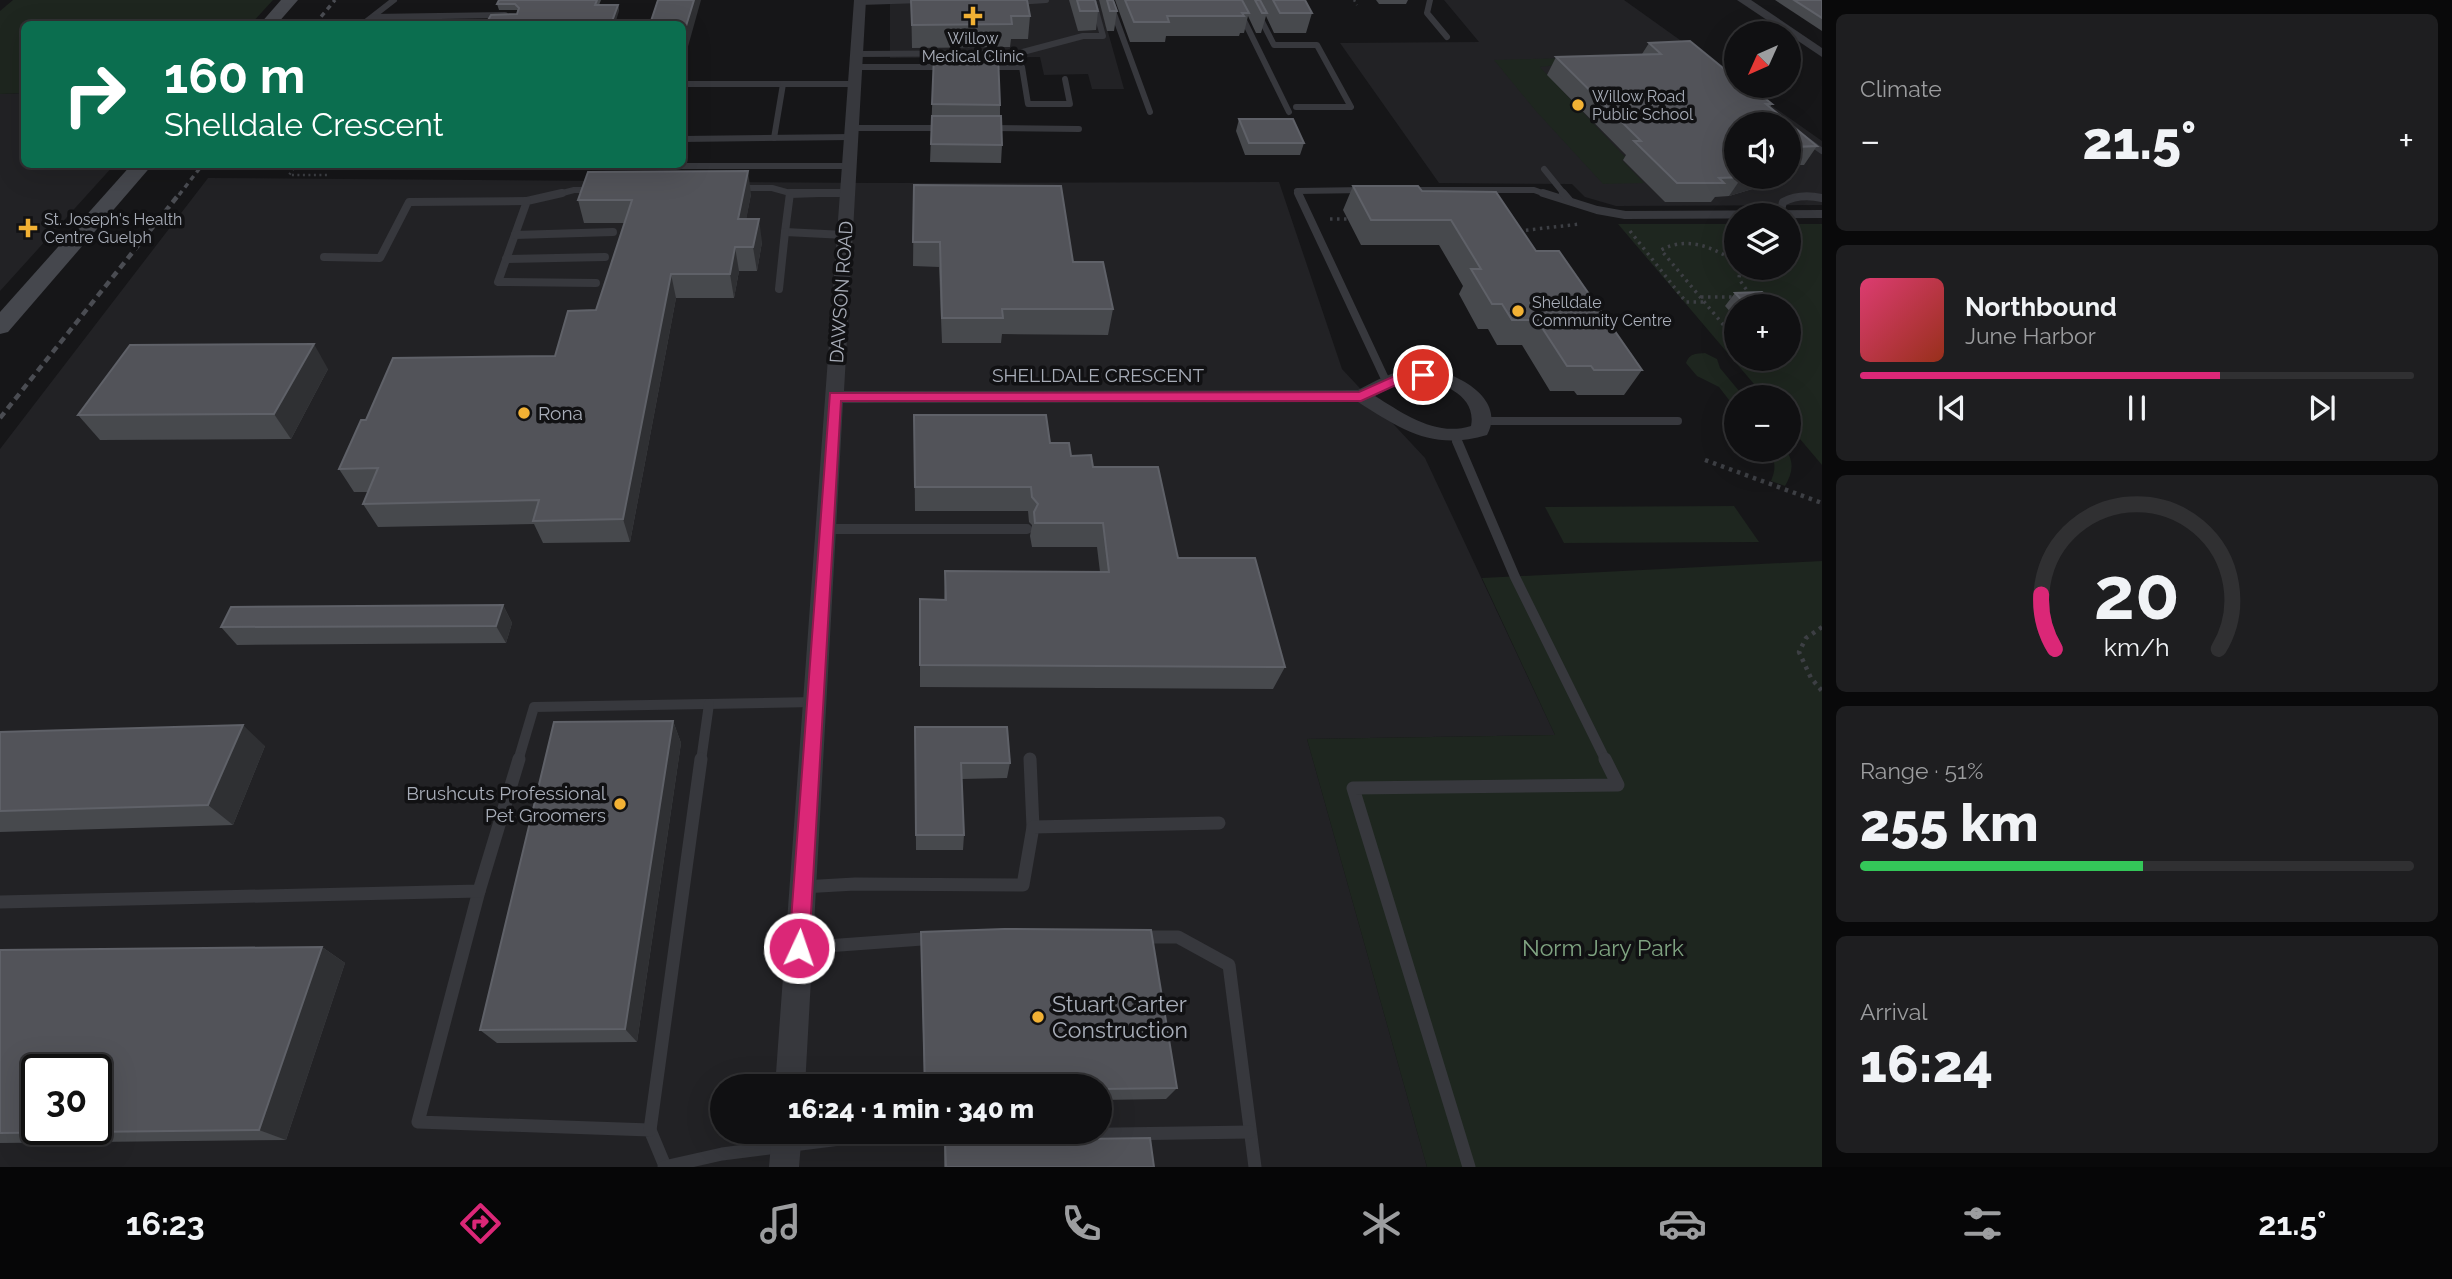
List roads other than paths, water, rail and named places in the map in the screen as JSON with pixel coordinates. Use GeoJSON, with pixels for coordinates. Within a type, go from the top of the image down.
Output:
{"type":"FeatureCollection","features":[{"type":"Feature","properties":{"kind":"main road"},"geometry":{"type":"LineString","coordinates":[[271,21],[290,0]]}},
{"type":"Feature","properties":{"kind":"main road"},"geometry":{"type":"LineString","coordinates":[[0,327],[140,168]]}},
{"type":"Feature","properties":{"kind":"street"},"geometry":{"type":"LineString","coordinates":[[1743,0],[1822,53]]}},
{"type":"Feature","properties":{"kind":"street","name":"DAWSON ROAD"},"geometry":{"type":"LineString","coordinates":[[791,1074],[860,1]]}},
{"type":"Feature","properties":{"kind":"street","name":"SHELLDALE CRESCENT"},"geometry":{"type":"LineString","coordinates":[[835,397],[1361,396],[1408,374],[1445,380],[1466,390],[1482,410],[1484,421]]}},
{"type":"Feature","properties":{"kind":"street","name":"SHELLDALE CRESCENT"},"geometry":{"type":"LineString","coordinates":[[1361,396],[1416,427],[1455,437]]}},
{"type":"Feature","properties":{"kind":"street"},"geometry":{"type":"LineString","coordinates":[[1455,437],[1480,430],[1484,421]]}},
{"type":"Feature","properties":{"kind":"lane"},"geometry":{"type":"LineString","coordinates":[[368,21],[394,0]]}},
{"type":"Feature","properties":{"kind":"lane"},"geometry":{"type":"LineString","coordinates":[[1008,2],[1046,0]]}},
{"type":"Feature","properties":{"kind":"lane"},"geometry":{"type":"LineString","coordinates":[[857,60],[1019,53],[1083,36],[1103,36],[1093,0]]}},
{"type":"Feature","properties":{"kind":"lane"},"geometry":{"type":"LineString","coordinates":[[1109,0],[1150,113]]}},
{"type":"Feature","properties":{"kind":"lane"},"geometry":{"type":"LineString","coordinates":[[1234,0],[1289,112]]}},
{"type":"Feature","properties":{"kind":"lane"},"geometry":{"type":"LineString","coordinates":[[1251,0],[1273,45],[1317,44],[1351,107],[1296,107]]}},
{"type":"Feature","properties":{"kind":"lane"},"geometry":{"type":"LineString","coordinates":[[1430,0],[1427,13],[1447,37]]}},
{"type":"Feature","properties":{"kind":"lane"},"geometry":{"type":"LineString","coordinates":[[860,1],[933,2]]}},
{"type":"Feature","properties":{"kind":"lane"},"geometry":{"type":"LineString","coordinates":[[374,17],[515,15]]}},
{"type":"Feature","properties":{"kind":"lane"},"geometry":{"type":"LineString","coordinates":[[857,60],[957,67]]}},
{"type":"Feature","properties":{"kind":"lane"},"geometry":{"type":"LineString","coordinates":[[970,67],[1022,67],[1028,104],[1070,104],[1065,79]]}},
{"type":"Feature","properties":{"kind":"lane"},"geometry":{"type":"LineString","coordinates":[[686,84],[855,84]]}},
{"type":"Feature","properties":{"kind":"lane"},"geometry":{"type":"LineString","coordinates":[[774,138],[783,84]]}},
{"type":"Feature","properties":{"kind":"lane"},"geometry":{"type":"LineString","coordinates":[[686,139],[774,138],[954,128]]}},
{"type":"Feature","properties":{"kind":"lane"},"geometry":{"type":"LineString","coordinates":[[982,128],[1079,129]]}},
{"type":"Feature","properties":{"kind":"lane"},"geometry":{"type":"LineString","coordinates":[[1801,136],[1822,151]]}},
{"type":"Feature","properties":{"kind":"lane"},"geometry":{"type":"LineString","coordinates":[[686,166],[850,166]]}},
{"type":"Feature","properties":{"kind":"lane"},"geometry":{"type":"LineString","coordinates":[[1544,169],[1569,200]]}},
{"type":"Feature","properties":{"kind":"lane"},"geometry":{"type":"LineString","coordinates":[[732,188],[772,188],[790,193],[848,193]]}},
{"type":"Feature","properties":{"kind":"lane"},"geometry":{"type":"LineString","coordinates":[[324,257],[380,258],[409,202],[527,201],[574,190],[601,190]]}},
{"type":"Feature","properties":{"kind":"lane"},"geometry":{"type":"LineString","coordinates":[[1375,190],[1297,191],[1387,383]]}},
{"type":"Feature","properties":{"kind":"lane"},"geometry":{"type":"LineString","coordinates":[[1400,190],[1534,190],[1597,211],[1625,215],[1724,214]]}},
{"type":"Feature","properties":{"kind":"lane"},"geometry":{"type":"LineString","coordinates":[[779,289],[790,193]]}},
{"type":"Feature","properties":{"kind":"lane"},"geometry":{"type":"LineString","coordinates":[[1783,203],[1790,197],[1800,195],[1822,198]]}},
{"type":"Feature","properties":{"kind":"lane"},"geometry":{"type":"LineString","coordinates":[[527,201],[498,282],[596,284]]}},
{"type":"Feature","properties":{"kind":"lane"},"geometry":{"type":"LineString","coordinates":[[1801,214],[1822,214]]}},
{"type":"Feature","properties":{"kind":"lane"},"geometry":{"type":"LineString","coordinates":[[515,235],[613,232]]}},
{"type":"Feature","properties":{"kind":"lane"},"geometry":{"type":"LineString","coordinates":[[785,232],[845,235]]}},
{"type":"Feature","properties":{"kind":"lane"},"geometry":{"type":"LineString","coordinates":[[506,259],[605,257]]}},
{"type":"Feature","properties":{"kind":"lane"},"geometry":{"type":"LineString","coordinates":[[1484,421],[1678,421]]}},
{"type":"Feature","properties":{"kind":"lane"},"geometry":{"type":"LineString","coordinates":[[1455,437],[1514,576],[1618,785],[1353,788],[1469,1167]]}},
{"type":"Feature","properties":{"kind":"lane"},"geometry":{"type":"LineString","coordinates":[[826,528],[1027,529]]}},
{"type":"Feature","properties":{"kind":"lane"},"geometry":{"type":"LineString","coordinates":[[650,1130],[418,1122],[479,891],[534,707],[815,702]]}},
{"type":"Feature","properties":{"kind":"lane"},"geometry":{"type":"LineString","coordinates":[[709,704],[650,1130],[665,1166],[722,1154],[786,1148],[848,1138],[1250,1132]]}},
{"type":"Feature","properties":{"kind":"lane"},"geometry":{"type":"LineString","coordinates":[[802,887],[855,884],[1023,885],[1033,827],[1030,758]]}},
{"type":"Feature","properties":{"kind":"lane"},"geometry":{"type":"LineString","coordinates":[[1033,827],[1219,823]]}},
{"type":"Feature","properties":{"kind":"lane"},"geometry":{"type":"LineString","coordinates":[[0,902],[479,891]]}},
{"type":"Feature","properties":{"kind":"lane"},"geometry":{"type":"LineString","coordinates":[[799,948],[949,937]]}},
{"type":"Feature","properties":{"kind":"lane"},"geometry":{"type":"LineString","coordinates":[[1124,937],[1178,937],[1229,965],[1255,1167]]}},
{"type":"Feature","properties":{"kind":"railway"},"geometry":{"type":"LineString","coordinates":[[318,21],[335,0]]}},
{"type":"Feature","properties":{"kind":"railway"},"geometry":{"type":"LineString","coordinates":[[179,195],[200,168]]}},
{"type":"Feature","properties":{"kind":"railway"},"geometry":{"type":"LineString","coordinates":[[0,418],[180,193]]}},
{"type":"Feature","properties":{"kind":"place","name":"Willow Medical Clinic"},"geometry":{"type":"Point","coordinates":[973,16]}},
{"type":"Feature","properties":{"kind":"place","name":"Willow Road Public School"},"geometry":{"type":"Point","coordinates":[1578,105]}},
{"type":"Feature","properties":{"kind":"place","name":"St. Joseph's Health Centre Guelph"},"geometry":{"type":"Point","coordinates":[28,228]}},
{"type":"Feature","properties":{"kind":"place","name":"Shelldale Community Centre"},"geometry":{"type":"Point","coordinates":[1518,311]}},
{"type":"Feature","properties":{"kind":"place","name":"Rona"},"geometry":{"type":"Point","coordinates":[524,413]}},
{"type":"Feature","properties":{"kind":"place","name":"Brushcuts Professional Pet Groomers"},"geometry":{"type":"Point","coordinates":[620,804]}},
{"type":"Feature","properties":{"kind":"place","name":"Stuart Carter Construction"},"geometry":{"type":"Point","coordinates":[1038,1017]}},
{"type":"Feature","properties":{"kind":"park label","name":"Norm Jary Park"},"geometry":{"type":"Point","coordinates":[1603,948]}}]}
